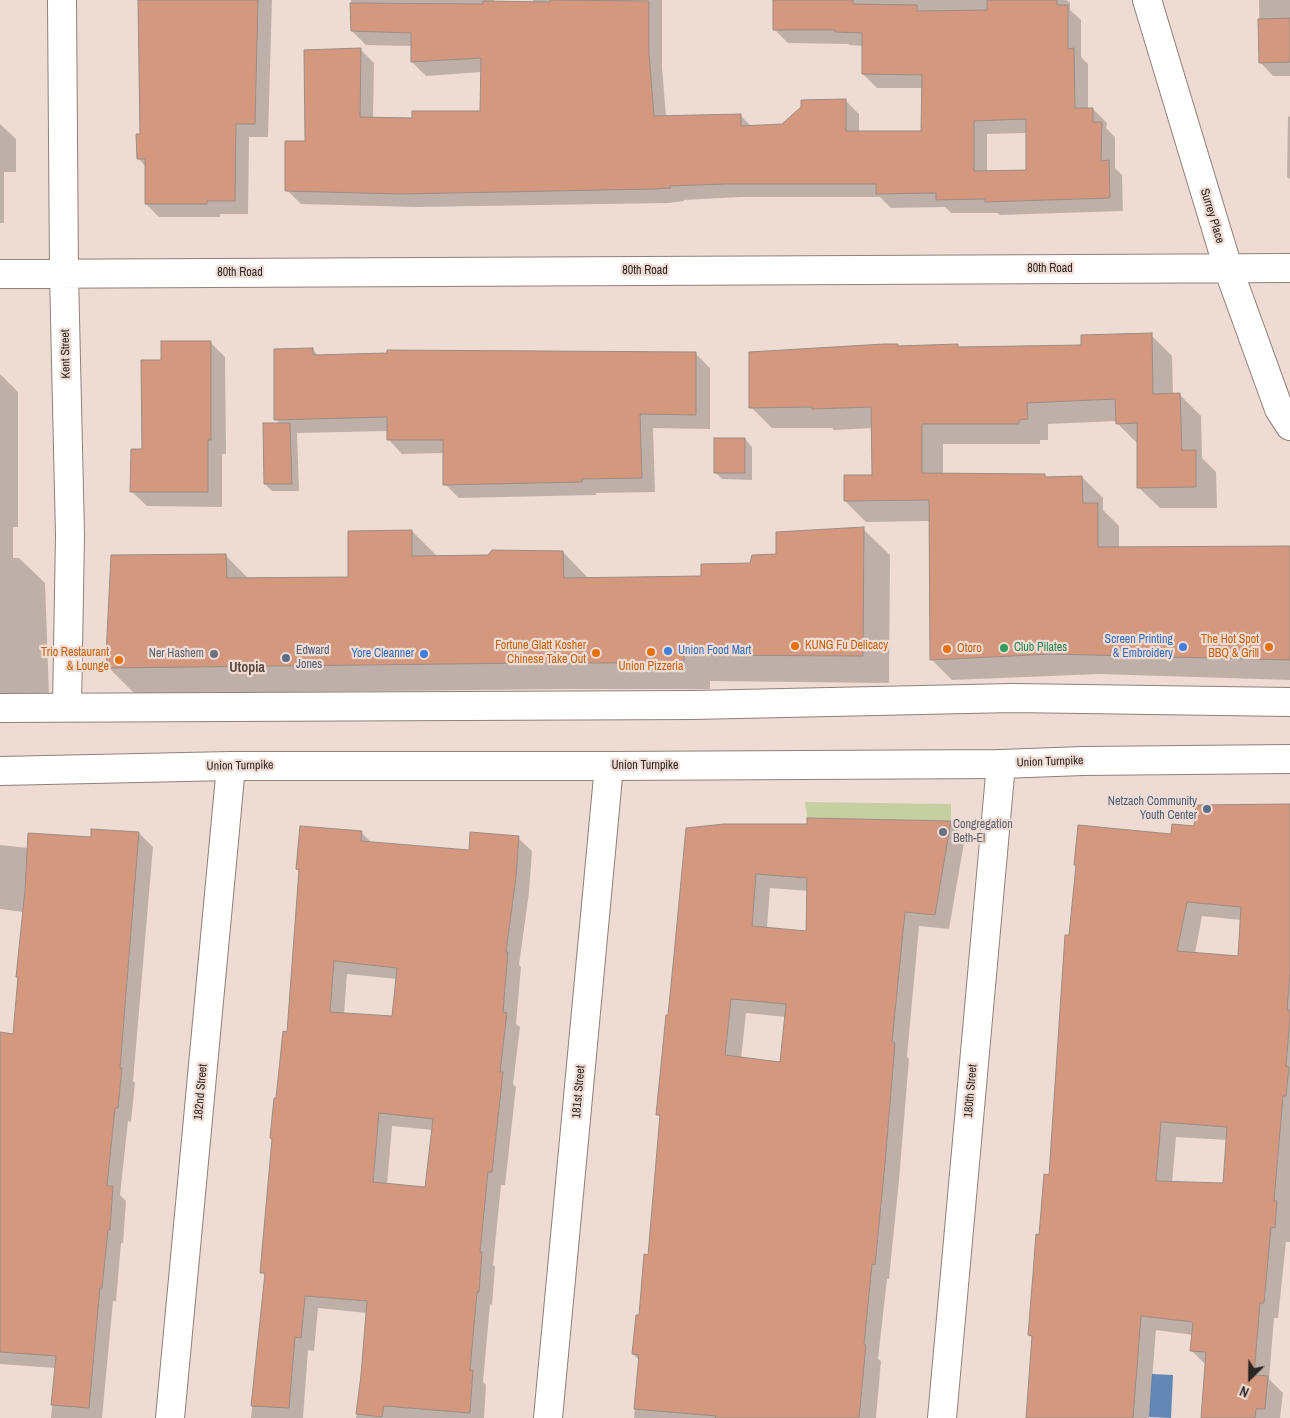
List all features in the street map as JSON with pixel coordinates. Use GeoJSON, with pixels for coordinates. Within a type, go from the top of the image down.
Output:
{"type":"FeatureCollection","features":[{"type":"Feature","properties":{"kind":"street","name":"Kent Street"},"geometry":{"type":"LineString","coordinates":[[62,0],[64,274],[70,535],[67,707]]}},
{"type":"Feature","properties":{"kind":"street","name":"Surrey Place"},"geometry":{"type":"LineString","coordinates":[[1146,0],[1228,268],[1279,409],[1290,426]]}},
{"type":"Feature","properties":{"kind":"street","name":"80th Road"},"geometry":{"type":"LineString","coordinates":[[0,274],[1290,268]]}},
{"type":"Feature","properties":{"kind":"street"},"geometry":{"type":"LineString","coordinates":[[0,708],[683,705],[1013,698],[1290,702]]}},
{"type":"Feature","properties":{"kind":"street","name":"Union Turnpike"},"geometry":{"type":"LineString","coordinates":[[0,771],[231,766],[1001,764],[1083,760],[1290,759]]}},
{"type":"Feature","properties":{"kind":"street","name":"180th Street"},"geometry":{"type":"LineString","coordinates":[[942,1418],[1001,764]]}},
{"type":"Feature","properties":{"kind":"street","name":"182nd Street"},"geometry":{"type":"LineString","coordinates":[[170,1418],[231,766]]}},
{"type":"Feature","properties":{"kind":"street","name":"181st Street"},"geometry":{"type":"LineString","coordinates":[[548,1418],[609,766]]}},
{"type":"Feature","properties":{"kind":"green space"},"geometry":{"type":"Polygon","coordinates":[[[805,802],[951,804],[951,821],[807,818],[805,802]]]}},
{"type":"Feature","properties":{"kind":"water"},"geometry":{"type":"Polygon","coordinates":[[[1152,1374],[1173,1375],[1171,1418],[1149,1417],[1152,1374]]]}},
{"type":"Feature","properties":{"kind":"building"},"geometry":{"type":"Polygon","coordinates":[[[138,0],[258,0],[255,124],[236,124],[235,201],[207,201],[207,204],[145,204],[145,159],[137,159],[136,134],[140,134],[138,0]]]}},
{"type":"Feature","properties":{"kind":"building"},"geometry":{"type":"Polygon","coordinates":[[[550,0],[649,1],[649,53],[654,116],[741,114],[741,126],[782,124],[801,107],[801,100],[846,99],[846,131],[921,131],[922,75],[862,74],[862,33],[835,32],[835,30],[773,30],[773,0],[853,0],[853,4],[917,5],[917,11],[987,10],[987,0],[1057,0],[1057,5],[1068,5],[1068,49],[1074,48],[1075,108],[1093,108],[1093,122],[1102,122],[1101,161],[1109,160],[1110,198],[985,202],[985,199],[936,200],[936,193],[876,194],[876,184],[727,184],[670,186],[671,188],[655,189],[401,194],[285,191],[285,141],[305,141],[304,50],[361,48],[360,117],[412,118],[412,111],[480,111],[481,58],[411,62],[411,33],[351,31],[350,3],[483,4],[483,1],[550,2],[550,0]],[[1026,119],[974,121],[974,171],[1026,170],[1026,119]]]}},
{"type":"Feature","properties":{"kind":"building"},"geometry":{"type":"Polygon","coordinates":[[[1290,18],[1290,62],[1259,63],[1258,19],[1290,18]]]}},
{"type":"Feature","properties":{"kind":"building"},"geometry":{"type":"Polygon","coordinates":[[[1152,333],[1153,394],[1180,393],[1182,450],[1196,450],[1196,487],[1137,488],[1137,423],[1116,424],[1115,399],[1027,403],[1028,419],[1019,420],[1019,424],[922,424],[922,473],[1045,474],[1045,477],[1082,476],[1083,503],[1098,503],[1098,547],[1290,546],[1290,660],[1052,654],[930,660],[929,500],[844,501],[844,475],[872,475],[871,407],[812,409],[812,407],[749,408],[749,352],[884,344],[898,344],[898,346],[958,344],[958,347],[1081,345],[1081,335],[1152,333]]]}},
{"type":"Feature","properties":{"kind":"building"},"geometry":{"type":"Polygon","coordinates":[[[161,341],[211,341],[211,440],[208,440],[208,492],[130,492],[131,449],[142,449],[141,360],[161,360],[161,341]]]}},
{"type":"Feature","properties":{"kind":"building"},"geometry":{"type":"Polygon","coordinates":[[[313,348],[313,355],[387,353],[387,350],[696,352],[696,415],[640,414],[642,478],[582,479],[582,482],[443,485],[443,440],[387,440],[387,417],[274,420],[274,349],[313,348]]]}},
{"type":"Feature","properties":{"kind":"building"},"geometry":{"type":"Polygon","coordinates":[[[263,423],[290,423],[292,484],[264,484],[263,423]]]}},
{"type":"Feature","properties":{"kind":"building"},"geometry":{"type":"Polygon","coordinates":[[[714,438],[745,438],[745,473],[714,473],[714,438]]]}},
{"type":"Feature","properties":{"kind":"building"},"geometry":{"type":"Polygon","coordinates":[[[864,527],[863,656],[684,655],[684,663],[108,668],[106,656],[111,555],[226,554],[227,578],[348,577],[348,531],[412,530],[412,556],[488,555],[492,550],[563,551],[564,578],[701,576],[701,564],[750,563],[752,555],[776,554],[776,532],[864,527]]]}},
{"type":"Feature","properties":{"kind":"building"},"geometry":{"type":"Polygon","coordinates":[[[1290,804],[1290,973],[1287,1010],[1290,1010],[1290,1018],[1286,1066],[1289,1067],[1286,1096],[1283,1096],[1274,1201],[1277,1201],[1275,1228],[1271,1227],[1264,1303],[1260,1303],[1254,1375],[1268,1376],[1265,1409],[1256,1409],[1255,1418],[1201,1418],[1206,1352],[1190,1351],[1193,1322],[1141,1316],[1133,1418],[1026,1418],[1032,1336],[1028,1335],[1036,1234],[1039,1235],[1044,1174],[1049,1175],[1065,935],[1069,935],[1078,825],[1171,834],[1172,824],[1194,826],[1196,805],[1290,804]],[[1187,902],[1177,951],[1238,956],[1241,907],[1187,902]],[[1161,1122],[1156,1181],[1223,1183],[1227,1127],[1161,1122]]]}},
{"type":"Feature","properties":{"kind":"building"},"geometry":{"type":"Polygon","coordinates":[[[807,818],[951,821],[935,915],[905,912],[892,1042],[895,1043],[885,1164],[875,1265],[872,1264],[859,1418],[715,1418],[716,1416],[634,1409],[639,1355],[632,1354],[636,1315],[639,1315],[644,1254],[648,1255],[660,1115],[656,1115],[666,1015],[668,1015],[686,828],[724,824],[807,824],[807,818]],[[756,874],[752,926],[806,931],[807,878],[756,874]],[[731,999],[725,1055],[780,1062],[786,1004],[731,999]]]}},
{"type":"Feature","properties":{"kind":"building"},"geometry":{"type":"Polygon","coordinates":[[[300,826],[362,831],[361,841],[469,850],[470,832],[519,836],[516,877],[506,952],[508,952],[503,1012],[507,1013],[500,1072],[503,1072],[492,1172],[488,1172],[480,1252],[482,1252],[479,1292],[477,1292],[470,1370],[473,1370],[470,1413],[384,1406],[382,1417],[356,1414],[367,1301],[305,1296],[301,1338],[295,1337],[289,1408],[251,1406],[265,1273],[260,1273],[272,1139],[270,1138],[283,1031],[287,1032],[299,870],[296,869],[300,826]],[[334,961],[330,1012],[392,1016],[397,968],[334,961]],[[379,1113],[373,1182],[425,1187],[433,1119],[379,1113]]]}},
{"type":"Feature","properties":{"kind":"building"},"geometry":{"type":"Polygon","coordinates":[[[91,829],[139,832],[120,1068],[122,1068],[118,1108],[115,1108],[107,1186],[113,1186],[110,1230],[108,1230],[102,1288],[100,1288],[89,1408],[51,1405],[56,1356],[0,1352],[0,1032],[13,1034],[28,833],[91,837],[91,829]]]}},
{"type":"Feature","properties":{"kind":"place","name":"KUNG Fu Delicacy"},"geometry":{"type":"Point","coordinates":[795,646]}},
{"type":"Feature","properties":{"kind":"place","name":"Screen Printing & Embroidery"},"geometry":{"type":"Point","coordinates":[1183,647]}},
{"type":"Feature","properties":{"kind":"place","name":"The Hot Spot BBQ & Grill"},"geometry":{"type":"Point","coordinates":[1269,647]}},
{"type":"Feature","properties":{"kind":"place","name":"Club Pilates"},"geometry":{"type":"Point","coordinates":[1004,648]}},
{"type":"Feature","properties":{"kind":"place","name":"Otoro"},"geometry":{"type":"Point","coordinates":[947,649]}},
{"type":"Feature","properties":{"kind":"place","name":"Union Food Mart"},"geometry":{"type":"Point","coordinates":[668,651]}},
{"type":"Feature","properties":{"kind":"place","name":"Union Pizzeria"},"geometry":{"type":"Point","coordinates":[651,652]}},
{"type":"Feature","properties":{"kind":"place","name":"Fortune Glatt Kosher Chinese Take Out"},"geometry":{"type":"Point","coordinates":[596,653]}},
{"type":"Feature","properties":{"kind":"place","name":"Ner Hashem"},"geometry":{"type":"Point","coordinates":[214,654]}},
{"type":"Feature","properties":{"kind":"place","name":"Yore Cleanner"},"geometry":{"type":"Point","coordinates":[424,654]}},
{"type":"Feature","properties":{"kind":"place","name":"Edward Jones"},"geometry":{"type":"Point","coordinates":[286,658]}},
{"type":"Feature","properties":{"kind":"place","name":"Trio Restaurant & Lounge"},"geometry":{"type":"Point","coordinates":[119,660]}},
{"type":"Feature","properties":{"kind":"place","name":"Netzach Community Youth Center"},"geometry":{"type":"Point","coordinates":[1207,809]}},
{"type":"Feature","properties":{"kind":"place","name":"Congregation Beth-El"},"geometry":{"type":"Point","coordinates":[943,832]}},
{"type":"Feature","properties":{"kind":"district","name":"Utopia"},"geometry":{"type":"Point","coordinates":[247,668]}}]}
